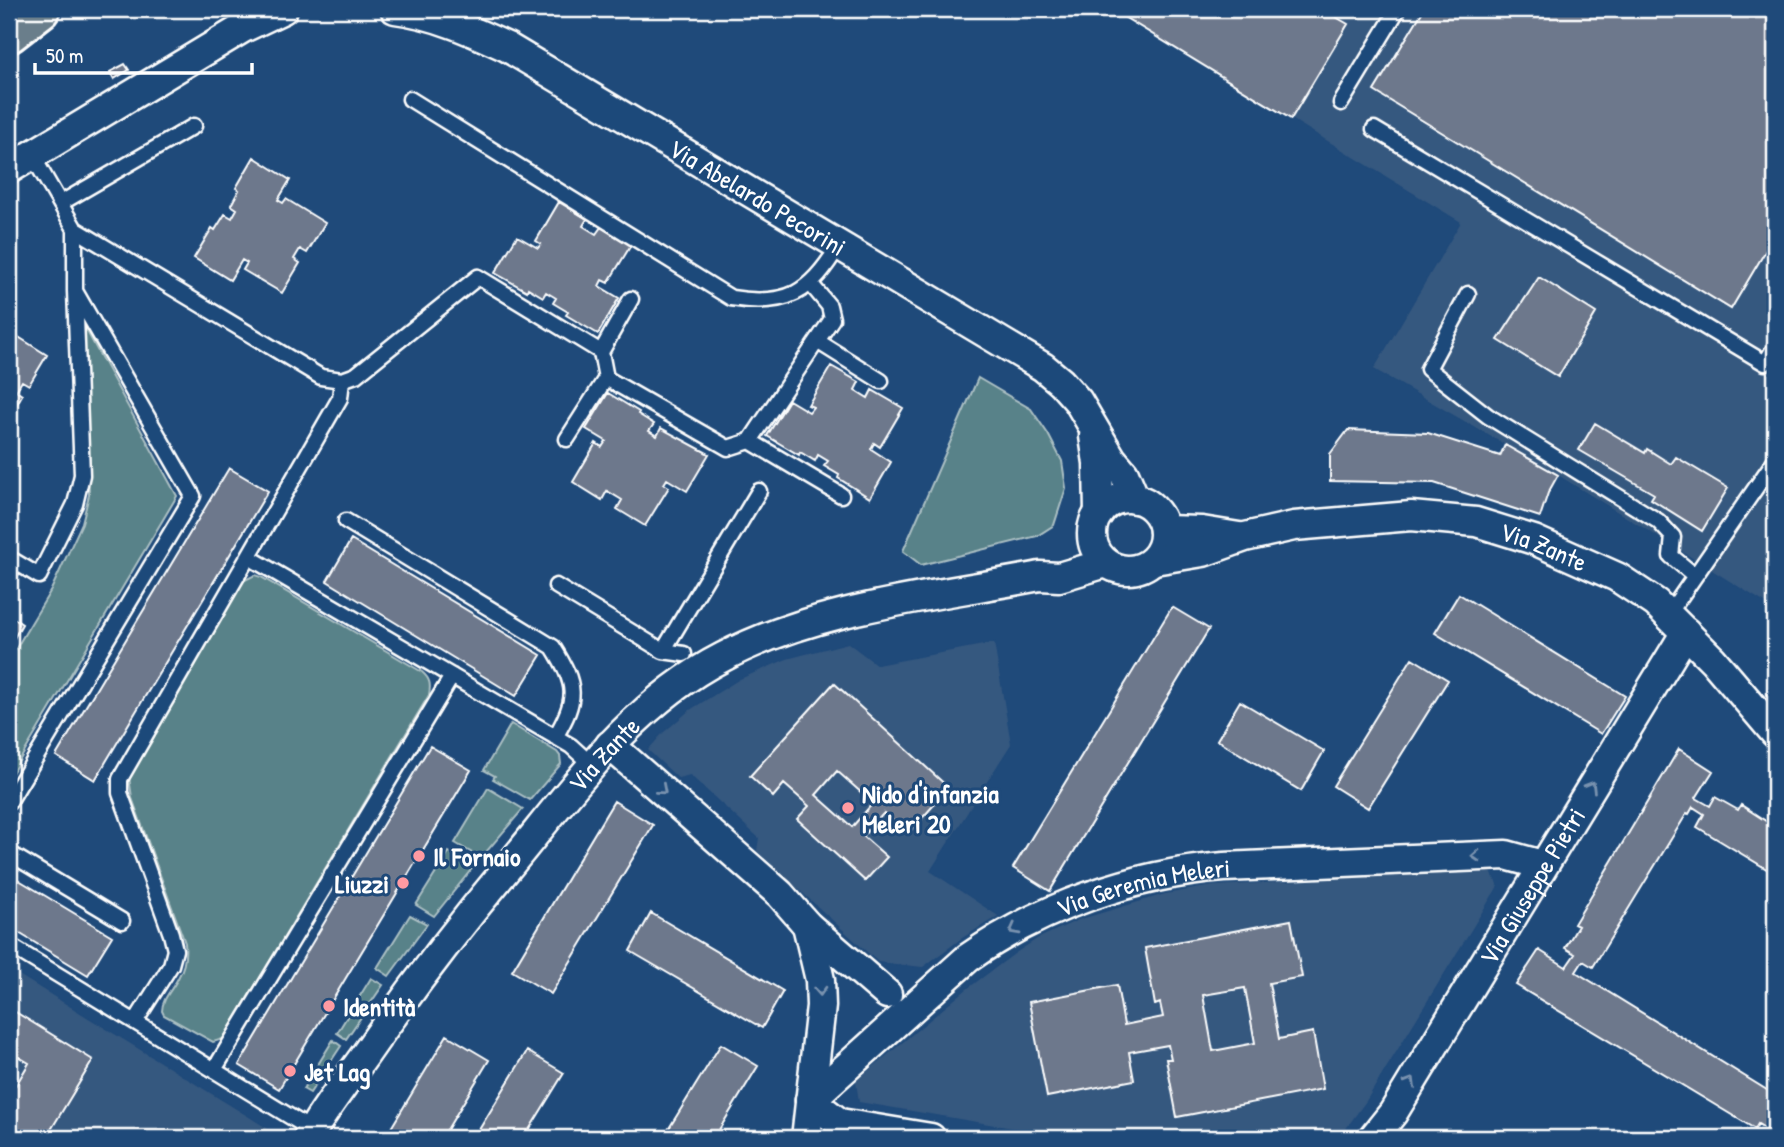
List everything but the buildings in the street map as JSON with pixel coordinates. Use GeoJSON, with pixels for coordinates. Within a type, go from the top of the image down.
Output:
{"type":"FeatureCollection","features":[{"type":"Feature","properties":{"kind":"highway"},"geometry":{"type":"LineString","coordinates":[[9,33],[40,9]]}},
{"type":"Feature","properties":{"kind":"street"},"geometry":{"type":"LineString","coordinates":[[20,162],[243,28],[283,9]]}},
{"type":"Feature","properties":{"kind":"street","name":"Via Abelardo Pecorini"},"geometry":{"type":"LineString","coordinates":[[394,9],[416,11],[457,24],[507,47],[1043,367],[1078,401],[1112,459],[1124,472],[1135,499]]}},
{"type":"Feature","properties":{"kind":"street","name":"Via Abelardo Pecorini"},"geometry":{"type":"LineString","coordinates":[[1093,427],[1098,463],[1099,513]]}},
{"type":"Feature","properties":{"kind":"street"},"geometry":{"type":"LineString","coordinates":[[1099,552],[1093,524],[1099,513],[1117,500],[1135,499],[1155,510],[1162,521],[1162,548],[1154,560]]}},
{"type":"Feature","properties":{"kind":"street","name":"Via Zante"},"geometry":{"type":"LineString","coordinates":[[310,1134],[423,972],[602,755],[645,711],[690,676],[723,657],[763,638],[838,614],[1040,576],[1099,552],[1118,569],[1131,571],[1144,568],[1154,560],[1203,552],[1245,537],[1294,526],[1411,516],[1476,522],[1534,540],[1616,577],[1656,603],[1775,733]]}},
{"type":"Feature","properties":{"kind":"street","name":"Via Zante"},"geometry":{"type":"LineString","coordinates":[[1164,530],[1202,531],[1245,537]]}},
{"type":"Feature","properties":{"kind":"street","name":"Via Giuseppe Pietri"},"geometry":{"type":"LineString","coordinates":[[1373,1138],[1393,1113],[1542,865],[1677,623]]}},
{"type":"Feature","properties":{"kind":"street"},"geometry":{"type":"LineString","coordinates":[[602,755],[780,894],[807,925],[887,994]]}},
{"type":"Feature","properties":{"kind":"street","name":"Via Geremia Meleri"},"geometry":{"type":"LineString","coordinates":[[810,1100],[968,958],[986,945],[1056,908],[1145,880],[1211,868],[1506,855],[1519,856],[1542,865]]}},
{"type":"Feature","properties":{"kind":"street"},"geometry":{"type":"LineString","coordinates":[[806,1138],[821,1006],[818,970],[807,925]]}},
{"type":"Feature","properties":{"kind":"street"},"geometry":{"type":"LineString","coordinates":[[810,1100],[840,1123],[931,1138]]}},
{"type":"Feature","properties":{"kind":"lane"},"geometry":{"type":"LineString","coordinates":[[1341,103],[1398,9]]}},
{"type":"Feature","properties":{"kind":"lane"},"geometry":{"type":"LineString","coordinates":[[411,99],[731,298],[779,300],[799,292],[824,271],[839,245]]}},
{"type":"Feature","properties":{"kind":"lane"},"geometry":{"type":"LineString","coordinates":[[61,203],[194,126]]}},
{"type":"Feature","properties":{"kind":"lane"},"geometry":{"type":"LineString","coordinates":[[1374,129],[1765,363],[1775,347]]}},
{"type":"Feature","properties":{"kind":"lane"},"geometry":{"type":"LineString","coordinates":[[9,558],[39,576],[75,504],[82,475],[75,229],[61,203],[20,162]]}},
{"type":"Feature","properties":{"kind":"lane"},"geometry":{"type":"LineString","coordinates":[[75,229],[321,377],[342,380],[356,375],[478,277],[601,352]]}},
{"type":"Feature","properties":{"kind":"lane"},"geometry":{"type":"LineString","coordinates":[[606,378],[728,448],[750,441],[832,319],[829,306],[810,283]]}},
{"type":"Feature","properties":{"kind":"lane"},"geometry":{"type":"LineString","coordinates":[[9,802],[193,496],[75,291]]}},
{"type":"Feature","properties":{"kind":"lane"},"geometry":{"type":"LineString","coordinates":[[1468,294],[1428,369],[1488,415],[1658,521],[1672,537],[1671,555],[1695,576]]}},
{"type":"Feature","properties":{"kind":"lane"},"geometry":{"type":"LineString","coordinates":[[567,439],[606,378],[601,352],[631,299]]}},
{"type":"Feature","properties":{"kind":"lane"},"geometry":{"type":"LineString","coordinates":[[817,341],[881,381]]}},
{"type":"Feature","properties":{"kind":"lane"},"geometry":{"type":"LineString","coordinates":[[135,1022],[171,965],[175,950],[120,793],[120,779],[341,398],[342,380]]}},
{"type":"Feature","properties":{"kind":"lane"},"geometry":{"type":"LineString","coordinates":[[750,441],[841,495]]}},
{"type":"Feature","properties":{"kind":"lane"},"geometry":{"type":"LineString","coordinates":[[1677,623],[1695,576],[1775,460]]}},
{"type":"Feature","properties":{"kind":"lane"},"geometry":{"type":"LineString","coordinates":[[663,651],[759,491]]}},
{"type":"Feature","properties":{"kind":"lane"},"geometry":{"type":"LineString","coordinates":[[346,521],[553,648],[567,670],[574,692],[568,715],[555,737]]}},
{"type":"Feature","properties":{"kind":"lane"},"geometry":{"type":"LineString","coordinates":[[249,557],[571,746],[602,755]]}},
{"type":"Feature","properties":{"kind":"lane"},"geometry":{"type":"LineString","coordinates":[[556,586],[663,651],[684,654]]}},
{"type":"Feature","properties":{"kind":"lane"},"geometry":{"type":"LineString","coordinates":[[214,1070],[452,676]]}},
{"type":"Feature","properties":{"kind":"lane"},"geometry":{"type":"LineString","coordinates":[[9,853],[122,921]]}},
{"type":"Feature","properties":{"kind":"lane"},"geometry":{"type":"LineString","coordinates":[[9,946],[214,1070],[310,1134]]}},
{"type":"Feature","properties":{"kind":"shaded area"},"geometry":{"type":"Polygon","coordinates":[[[1111,9],[1775,9],[1775,609],[1558,475],[1374,369],[1461,222],[1111,9]]]}},
{"type":"Feature","properties":{"kind":"shaded area","name":"Nido d'infanzia Meleri 20"},"geometry":{"type":"Polygon","coordinates":[[[848,643],[877,665],[994,643],[1011,744],[930,871],[998,916],[923,967],[878,962],[757,851],[759,838],[690,775],[678,778],[648,750],[690,710],[740,679],[787,659],[848,643]]]}},
{"type":"Feature","properties":{"kind":"shaded area"},"geometry":{"type":"Polygon","coordinates":[[[1490,870],[1498,886],[1366,1101],[1339,1138],[1182,1138],[1177,1132],[1143,1138],[1060,1136],[859,1102],[856,1081],[967,989],[1017,952],[1037,939],[1078,920],[1165,894],[1212,886],[1490,870]]]}},
{"type":"Feature","properties":{"kind":"shaded area"},"geometry":{"type":"Polygon","coordinates":[[[9,969],[278,1135],[276,1138],[9,1138],[9,969]]]}},
{"type":"Feature","properties":{"kind":"green space"},"geometry":{"type":"Polygon","coordinates":[[[84,326],[177,496],[9,778],[9,660],[51,590],[82,523],[89,495],[84,326]]]}},
{"type":"Feature","properties":{"kind":"green space"},"geometry":{"type":"Polygon","coordinates":[[[978,378],[1031,409],[1062,461],[1066,488],[1054,525],[1037,536],[921,565],[903,551],[978,378]]]}},
{"type":"Feature","properties":{"kind":"green space"},"geometry":{"type":"Polygon","coordinates":[[[255,575],[422,672],[428,679],[430,691],[223,1039],[213,1042],[164,1015],[162,1011],[164,1002],[183,968],[185,943],[132,798],[129,777],[132,767],[243,581],[255,575]]]}},
{"type":"Feature","properties":{"kind":"green space"},"geometry":{"type":"Polygon","coordinates":[[[511,724],[560,756],[561,764],[530,800],[493,779],[495,776],[484,770],[511,724]]]}},
{"type":"Feature","properties":{"kind":"green space"},"geometry":{"type":"Polygon","coordinates":[[[488,788],[523,809],[481,858],[455,843],[488,788]]]}},
{"type":"Feature","properties":{"kind":"green space"},"geometry":{"type":"Polygon","coordinates":[[[449,852],[474,866],[434,916],[416,905],[449,852]]]}},
{"type":"Feature","properties":{"kind":"green space"},"geometry":{"type":"Polygon","coordinates":[[[410,915],[427,924],[389,976],[377,968],[410,915]]]}},
{"type":"Feature","properties":{"kind":"green space"},"geometry":{"type":"Polygon","coordinates":[[[371,978],[383,985],[346,1039],[337,1033],[371,978]]]}},
{"type":"Feature","properties":{"kind":"green space"},"geometry":{"type":"Polygon","coordinates":[[[333,1040],[341,1046],[310,1093],[303,1089],[333,1040]]]}},
{"type":"Feature","properties":{"kind":"place","name":"Nido d'infanzia Meleri 20"},"geometry":{"type":"Point","coordinates":[848,808]}},
{"type":"Feature","properties":{"kind":"place","name":"Il Fornaio"},"geometry":{"type":"Point","coordinates":[419,856]}},
{"type":"Feature","properties":{"kind":"place","name":"Liuzzi"},"geometry":{"type":"Point","coordinates":[403,883]}},
{"type":"Feature","properties":{"kind":"place","name":"Identità"},"geometry":{"type":"Point","coordinates":[329,1006]}},
{"type":"Feature","properties":{"kind":"place","name":"Jet Lag"},"geometry":{"type":"Point","coordinates":[290,1071]}}]}
